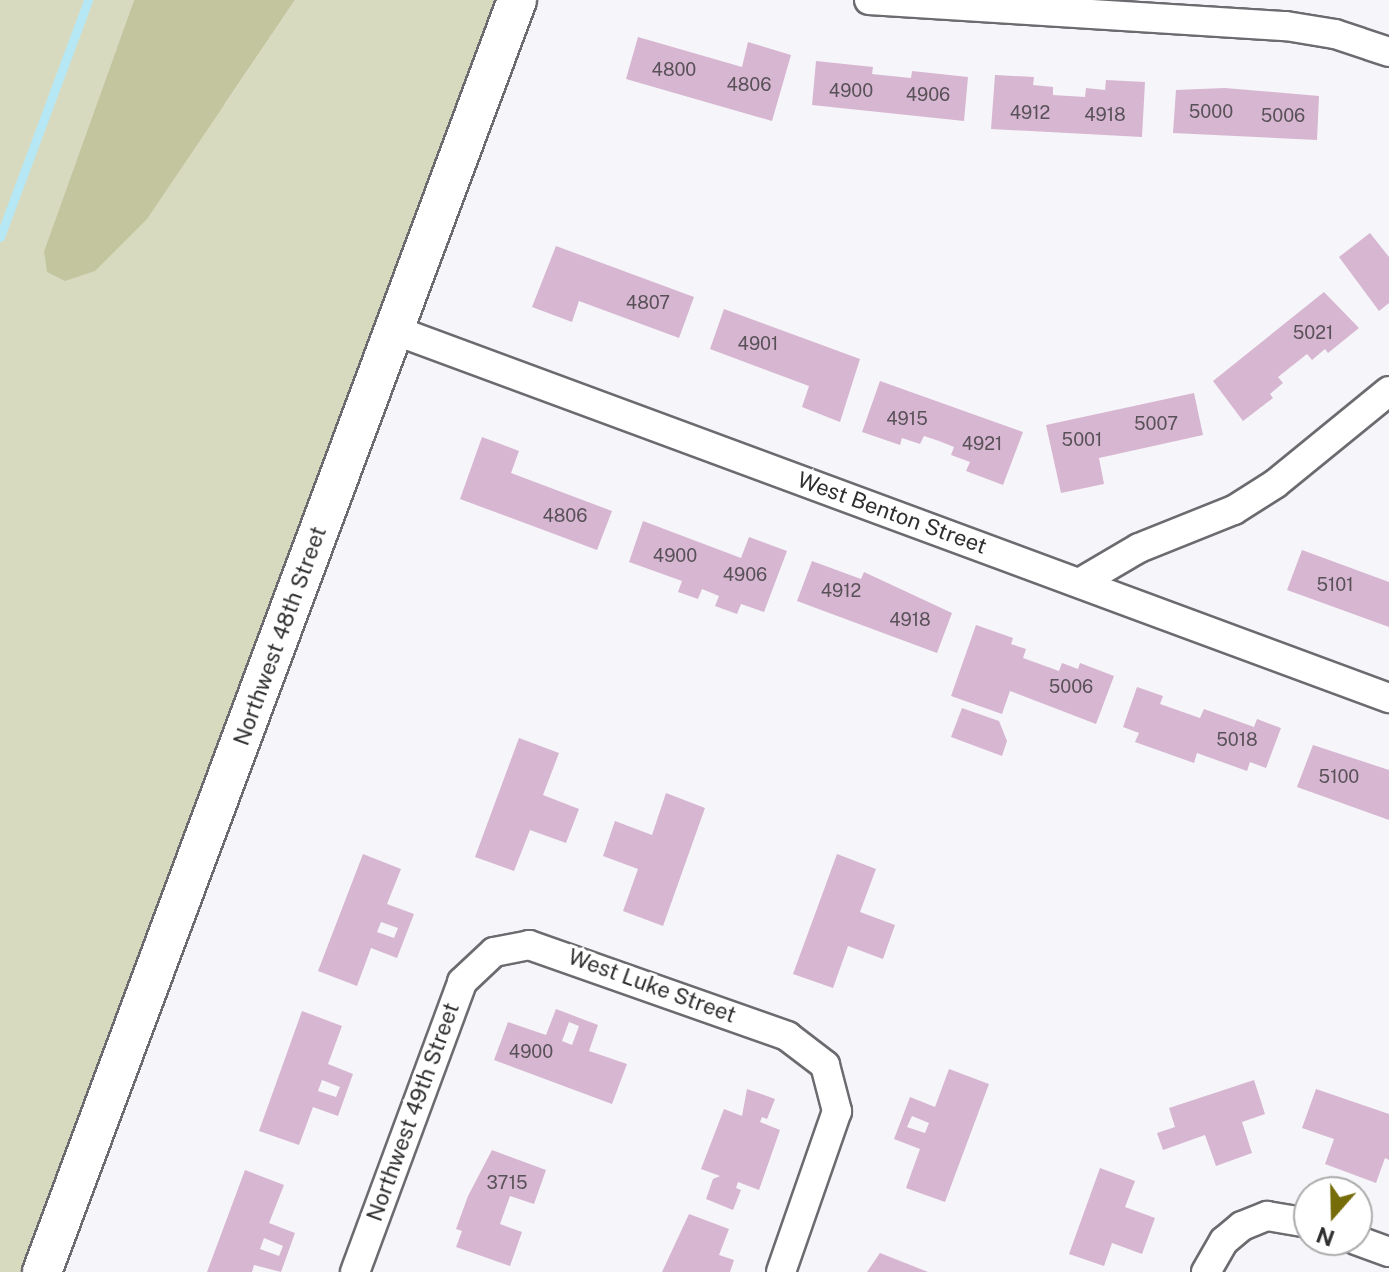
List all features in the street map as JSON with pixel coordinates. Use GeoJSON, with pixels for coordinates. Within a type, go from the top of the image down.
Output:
{"type":"FeatureCollection","features":[{"type":"Feature","properties":{"kind":"main road","name":"Northwest 48th Street"},"geometry":{"type":"LineString","coordinates":[[42,1272],[517,0]]}},
{"type":"Feature","properties":{"kind":"street"},"geometry":{"type":"LineString","coordinates":[[869,0],[1286,26],[1335,34],[1389,52]]}},
{"type":"Feature","properties":{"kind":"street","name":"West Benton Street"},"geometry":{"type":"LineString","coordinates":[[394,330],[1389,698]]}},
{"type":"Feature","properties":{"kind":"street"},"geometry":{"type":"LineString","coordinates":[[1081,582],[1139,548],[1234,510],[1275,484],[1389,391]]}},
{"type":"Feature","properties":{"kind":"street","name":"West Luke Street"},"geometry":{"type":"LineString","coordinates":[[483,959],[516,945],[554,949],[787,1036],[816,1054],[830,1074],[837,1111],[781,1272]]}},
{"type":"Feature","properties":{"kind":"street","name":"Northwest 49th Street"},"geometry":{"type":"LineString","coordinates":[[355,1272],[457,994],[483,959]]}},
{"type":"Feature","properties":{"kind":"street"},"geometry":{"type":"LineString","coordinates":[[1206,1272],[1230,1235],[1267,1216],[1293,1220]]}},
{"type":"Feature","properties":{"kind":"green space"},"geometry":{"type":"Polygon","coordinates":[[[0,0],[134,0],[44,251],[225,104],[295,0],[495,0],[21,1272],[0,1272],[0,0]]]}},
{"type":"Feature","properties":{"kind":"green space"},"geometry":{"type":"Polygon","coordinates":[[[134,0],[295,0],[147,219],[95,271],[65,281],[47,272],[44,251],[134,0]]]}},
{"type":"Feature","properties":{"kind":"building"},"geometry":{"type":"Polygon","coordinates":[[[638,37],[742,67],[748,42],[791,55],[772,121],[626,79],[638,37]]]}},
{"type":"Feature","properties":{"kind":"building"},"geometry":{"type":"Polygon","coordinates":[[[816,61],[873,67],[872,74],[891,76],[911,78],[912,71],[968,77],[964,121],[812,105],[816,61]]]}},
{"type":"Feature","properties":{"kind":"building"},"geometry":{"type":"Polygon","coordinates":[[[995,75],[1034,77],[1033,85],[1053,87],[1053,95],[1085,97],[1086,88],[1105,90],[1106,80],[1145,82],[1142,137],[991,129],[995,75]]]}},
{"type":"Feature","properties":{"kind":"building"},"geometry":{"type":"Polygon","coordinates":[[[1225,88],[1319,96],[1317,140],[1173,133],[1176,90],[1225,88]]]}},
{"type":"Feature","properties":{"kind":"building"},"geometry":{"type":"Polygon","coordinates":[[[1370,233],[1389,257],[1389,303],[1379,311],[1339,257],[1370,233]]]}},
{"type":"Feature","properties":{"kind":"building"},"geometry":{"type":"Polygon","coordinates":[[[556,246],[694,297],[679,338],[579,301],[572,322],[532,307],[556,246]]]}},
{"type":"Feature","properties":{"kind":"building"},"geometry":{"type":"Polygon","coordinates":[[[1324,292],[1359,328],[1328,353],[1325,349],[1312,360],[1307,354],[1278,377],[1283,383],[1270,394],[1273,398],[1243,421],[1213,381],[1324,292]]]}},
{"type":"Feature","properties":{"kind":"building"},"geometry":{"type":"Polygon","coordinates":[[[724,309],[860,359],[840,422],[802,407],[809,386],[710,349],[724,309]]]}},
{"type":"Feature","properties":{"kind":"building"},"geometry":{"type":"Polygon","coordinates":[[[880,381],[1023,432],[1003,485],[966,471],[970,462],[951,455],[954,447],[939,441],[924,436],[920,444],[902,438],[900,445],[862,432],[880,381]]]}},
{"type":"Feature","properties":{"kind":"building"},"geometry":{"type":"Polygon","coordinates":[[[1194,393],[1203,435],[1099,458],[1104,484],[1061,493],[1046,425],[1194,393]]]}},
{"type":"Feature","properties":{"kind":"building"},"geometry":{"type":"Polygon","coordinates":[[[482,437],[519,451],[511,473],[612,511],[597,550],[460,499],[482,437]]]}},
{"type":"Feature","properties":{"kind":"building"},"geometry":{"type":"Polygon","coordinates":[[[643,521],[741,558],[749,537],[787,551],[764,612],[741,604],[737,614],[715,606],[719,596],[702,589],[698,599],[678,592],[682,581],[629,562],[643,521]]]}},
{"type":"Feature","properties":{"kind":"building"},"geometry":{"type":"Polygon","coordinates":[[[1302,550],[1389,582],[1389,627],[1287,590],[1302,550]]]}},
{"type":"Feature","properties":{"kind":"building"},"geometry":{"type":"Polygon","coordinates":[[[812,561],[861,579],[864,572],[952,613],[937,653],[797,601],[812,561]]]}},
{"type":"Feature","properties":{"kind":"building"},"geometry":{"type":"Polygon","coordinates":[[[976,625],[1013,638],[1011,644],[1026,649],[1023,658],[1059,671],[1062,663],[1078,669],[1080,663],[1114,676],[1096,724],[1010,691],[1002,714],[951,696],[976,625]]]}},
{"type":"Feature","properties":{"kind":"building"},"geometry":{"type":"Polygon","coordinates":[[[1137,687],[1163,696],[1160,704],[1200,718],[1204,709],[1254,727],[1257,719],[1281,728],[1266,768],[1250,762],[1247,771],[1197,753],[1194,763],[1135,742],[1139,733],[1123,727],[1137,687]]]}},
{"type":"Feature","properties":{"kind":"building"},"geometry":{"type":"Polygon","coordinates":[[[962,708],[999,721],[1007,741],[1002,756],[951,737],[962,708]]]}},
{"type":"Feature","properties":{"kind":"building"},"geometry":{"type":"Polygon","coordinates":[[[519,738],[559,753],[543,795],[579,809],[566,843],[530,830],[514,871],[475,857],[519,738]]]}},
{"type":"Feature","properties":{"kind":"building"},"geometry":{"type":"Polygon","coordinates":[[[1313,745],[1389,770],[1389,820],[1297,787],[1313,745]]]}},
{"type":"Feature","properties":{"kind":"building"},"geometry":{"type":"Polygon","coordinates":[[[666,793],[705,808],[663,926],[623,911],[638,869],[603,856],[615,821],[652,835],[666,793]]]}},
{"type":"Feature","properties":{"kind":"building"},"geometry":{"type":"Polygon","coordinates":[[[363,854],[401,869],[387,904],[414,914],[397,958],[371,948],[357,986],[318,971],[363,854]],[[381,922],[377,932],[394,938],[398,928],[381,922]]]}},
{"type":"Feature","properties":{"kind":"building"},"geometry":{"type":"Polygon","coordinates":[[[837,854],[876,869],[860,912],[895,925],[883,959],[848,946],[833,988],[793,974],[837,854]]]}},
{"type":"Feature","properties":{"kind":"building"},"geometry":{"type":"Polygon","coordinates":[[[556,1009],[598,1025],[589,1051],[627,1064],[612,1104],[494,1060],[508,1022],[546,1035],[556,1009]],[[569,1022],[562,1041],[572,1045],[579,1026],[569,1022]]]}},
{"type":"Feature","properties":{"kind":"building"},"geometry":{"type":"Polygon","coordinates":[[[302,1011],[342,1026],[328,1064],[353,1074],[338,1116],[313,1107],[299,1145],[259,1131],[302,1011]],[[322,1080],[318,1091],[336,1097],[340,1087],[322,1080]]]}},
{"type":"Feature","properties":{"kind":"building"},"geometry":{"type":"Polygon","coordinates":[[[949,1069],[989,1084],[945,1202],[906,1188],[920,1149],[894,1139],[910,1097],[935,1107],[949,1069]],[[912,1116],[907,1127],[925,1133],[929,1123],[912,1116]]]}},
{"type":"Feature","properties":{"kind":"building"},"geometry":{"type":"Polygon","coordinates":[[[1254,1080],[1265,1114],[1242,1122],[1252,1153],[1216,1166],[1205,1135],[1163,1150],[1157,1133],[1175,1127],[1169,1108],[1254,1080]]]}},
{"type":"Feature","properties":{"kind":"building"},"geometry":{"type":"Polygon","coordinates":[[[747,1089],[775,1099],[767,1119],[762,1117],[760,1122],[780,1130],[759,1190],[738,1182],[736,1188],[741,1190],[733,1210],[706,1199],[713,1179],[720,1176],[701,1169],[724,1109],[742,1116],[747,1089]]]}},
{"type":"Feature","properties":{"kind":"building"},"geometry":{"type":"Polygon","coordinates":[[[1316,1089],[1389,1114],[1389,1160],[1385,1158],[1376,1183],[1373,1176],[1357,1176],[1325,1164],[1334,1139],[1302,1128],[1316,1089]]]}},
{"type":"Feature","properties":{"kind":"building"},"geometry":{"type":"Polygon","coordinates":[[[492,1150],[546,1170],[534,1204],[510,1196],[500,1224],[522,1232],[510,1266],[456,1247],[462,1231],[456,1229],[468,1196],[492,1150]]]}},
{"type":"Feature","properties":{"kind":"building"},"geometry":{"type":"Polygon","coordinates":[[[1100,1168],[1135,1181],[1125,1207],[1155,1218],[1142,1254],[1112,1243],[1104,1266],[1069,1254],[1100,1168]]]}},
{"type":"Feature","properties":{"kind":"building"},"geometry":{"type":"Polygon","coordinates":[[[245,1170],[284,1185],[269,1223],[295,1233],[281,1272],[254,1265],[252,1272],[207,1272],[245,1170]],[[264,1238],[260,1249],[279,1256],[283,1246],[264,1238]]]}},
{"type":"Feature","properties":{"kind":"building"},"geometry":{"type":"Polygon","coordinates":[[[689,1214],[729,1229],[719,1255],[734,1260],[730,1272],[662,1272],[689,1214]]]}},
{"type":"Feature","properties":{"kind":"building"},"geometry":{"type":"Polygon","coordinates":[[[880,1253],[928,1272],[867,1272],[880,1253]]]}},
{"type":"Feature","properties":{"kind":"waterway"},"geometry":{"type":"LineString","coordinates":[[0,237],[88,0]]}}]}
